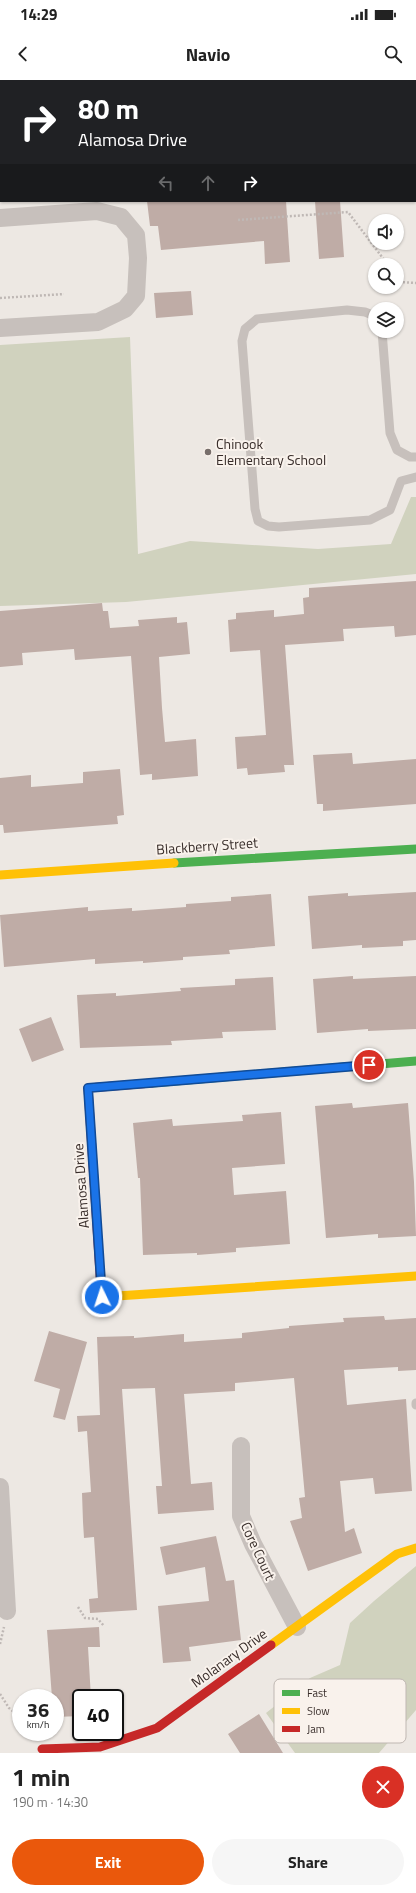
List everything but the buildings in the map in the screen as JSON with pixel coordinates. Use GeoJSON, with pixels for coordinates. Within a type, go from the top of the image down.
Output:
{"type":"FeatureCollection","features":[{"type":"Feature","properties":{"kind":"street"},"geometry":{"type":"LineString","coordinates":[[0,218],[96,211],[120,217],[136,234],[138,258],[136,296],[126,309],[98,322],[0,328]]}},
{"type":"Feature","properties":{"kind":"street","name":"Blackberry Street"},"geometry":{"type":"LineString","coordinates":[[0,875],[227,859],[416,849]]}},
{"type":"Feature","properties":{"kind":"street","name":"Alamosa Drive"},"geometry":{"type":"LineString","coordinates":[[416,1062],[88,1088],[102,1297],[416,1276]]}},
{"type":"Feature","properties":{"kind":"street","name":"Core Court"},"geometry":{"type":"LineString","coordinates":[[241,1446],[241,1516],[256,1551],[296,1627]]}},
{"type":"Feature","properties":{"kind":"street"},"geometry":{"type":"LineString","coordinates":[[0,1487],[2,1554],[7,1611]]}},
{"type":"Feature","properties":{"kind":"street","name":"Molanary Drive"},"geometry":{"type":"LineString","coordinates":[[42,1749],[100,1747],[157,1728],[397,1554],[416,1548]]}},
{"type":"Feature","properties":{"kind":"lane"},"geometry":{"type":"LineString","coordinates":[[368,313],[347,310],[264,318],[257,319],[245,329],[242,341],[255,509],[258,521],[268,526],[279,527],[370,520],[390,510],[401,481],[416,477]]}},
{"type":"Feature","properties":{"kind":"lane"},"geometry":{"type":"LineString","coordinates":[[383,338],[390,433],[397,450],[410,457],[416,457]]}},
{"type":"Feature","properties":{"kind":"path"},"geometry":{"type":"LineString","coordinates":[[238,220],[348,212],[383,258]]}},
{"type":"Feature","properties":{"kind":"path"},"geometry":{"type":"LineString","coordinates":[[404,282],[416,283]]}},
{"type":"Feature","properties":{"kind":"path"},"geometry":{"type":"LineString","coordinates":[[0,298],[64,294]]}},
{"type":"Feature","properties":{"kind":"path"},"geometry":{"type":"LineString","coordinates":[[78,1607],[85,1618],[98,1619],[104,1626]]}},
{"type":"Feature","properties":{"kind":"path"},"geometry":{"type":"LineString","coordinates":[[0,1694],[12,1710]]}},
{"type":"Feature","properties":{"kind":"green space"},"geometry":{"type":"Polygon","coordinates":[[[130,337],[138,554],[190,541],[318,549],[391,544],[411,497],[416,497],[416,574],[126,602],[0,606],[0,345],[130,337]]]}},
{"type":"Feature","properties":{"kind":"green space"},"geometry":{"type":"Polygon","coordinates":[[[416,1566],[416,1710],[406,1722],[406,1679],[309,1679],[340,1665],[350,1623],[416,1566]]]}},
{"type":"Feature","properties":{"kind":"green space"},"geometry":{"type":"Polygon","coordinates":[[[274,1707],[274,1724],[266,1713],[274,1707]]]}},
{"type":"Feature","properties":{"kind":"green space"},"geometry":{"type":"Polygon","coordinates":[[[288,1743],[388,1743],[379,1753],[295,1753],[288,1743]]]}},
{"type":"Feature","properties":{"kind":"traffic: fast"},"geometry":{"type":"LineString","coordinates":[[174,863],[416,849]]}},
{"type":"Feature","properties":{"kind":"traffic: fast"},"geometry":{"type":"LineString","coordinates":[[152,1083],[416,1061]]}},
{"type":"Feature","properties":{"kind":"traffic: slow"},"geometry":{"type":"LineString","coordinates":[[0,875],[174,863]]}},
{"type":"Feature","properties":{"kind":"traffic: slow"},"geometry":{"type":"LineString","coordinates":[[101,1289],[102,1297],[416,1276]]}},
{"type":"Feature","properties":{"kind":"traffic: slow"},"geometry":{"type":"LineString","coordinates":[[271,1645],[397,1554],[416,1548]]}},
{"type":"Feature","properties":{"kind":"traffic: jam"},"geometry":{"type":"LineString","coordinates":[[101,1289],[88,1088],[152,1083]]}},
{"type":"Feature","properties":{"kind":"traffic: jam"},"geometry":{"type":"LineString","coordinates":[[42,1749],[100,1747],[157,1728],[271,1645]]}},
{"type":"Feature","properties":{"kind":"place","name":"Chinook Elementary School"},"geometry":{"type":"Point","coordinates":[208,452]}},
{"type":"Feature","properties":{"kind":"route"},"geometry":{"type":"LineString","coordinates":[[102,1297],[88,1088],[369,1065]]}}]}
